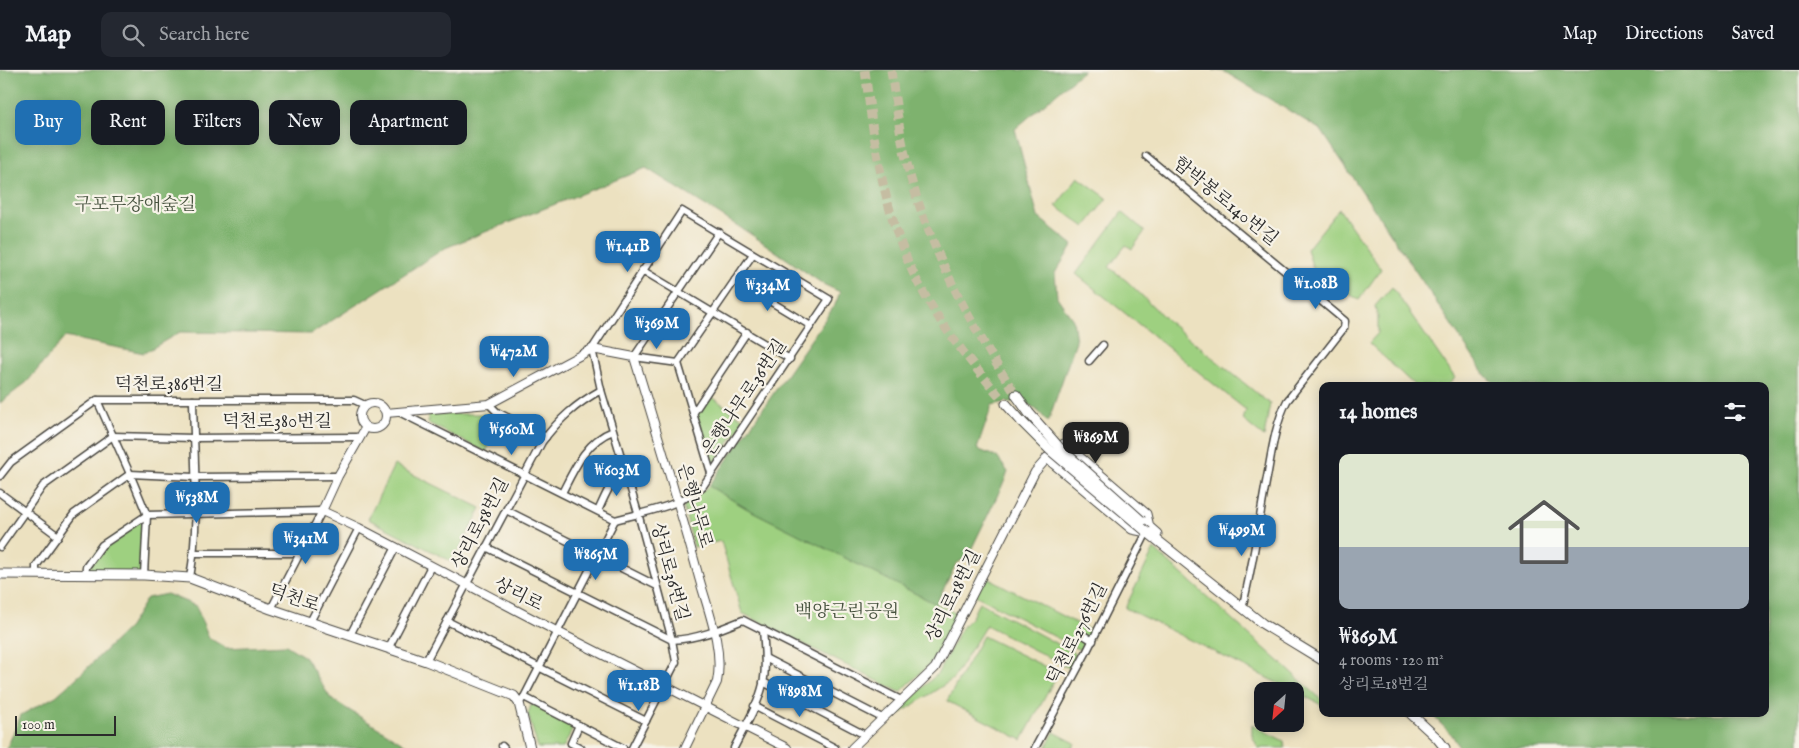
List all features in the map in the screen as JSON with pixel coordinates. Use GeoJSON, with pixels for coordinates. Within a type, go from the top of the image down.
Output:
{"type":"FeatureCollection","features":[{"type":"Feature","properties":{"kind":"main road"},"geometry":{"type":"LineString","coordinates":[[1016,394],[1029,414],[1070,457],[1148,530]]}},
{"type":"Feature","properties":{"kind":"main road"},"geometry":{"type":"LineString","coordinates":[[1006,404],[1060,459],[1242,608],[1263,624],[1319,658]]}},
{"type":"Feature","properties":{"kind":"main road"},"geometry":{"type":"LineString","coordinates":[[1064,444],[1146,514],[1148,530]]}},
{"type":"Feature","properties":{"kind":"main road"},"geometry":{"type":"LineString","coordinates":[[1047,458],[1132,530],[1148,530]]}},
{"type":"Feature","properties":{"kind":"main road","name":"덕천로"},"geometry":{"type":"LineString","coordinates":[[0,574],[190,578],[271,609],[426,662],[521,700]]}},
{"type":"Feature","properties":{"kind":"main road"},"geometry":{"type":"LineString","coordinates":[[521,700],[530,748]]}},
{"type":"Feature","properties":{"kind":"main road"},"geometry":{"type":"LineString","coordinates":[[1414,717],[1445,748]]}},
{"type":"Feature","properties":{"kind":"street","name":"함박봉로140번길"},"geometry":{"type":"LineString","coordinates":[[1146,156],[1345,321],[1344,328],[1282,410],[1270,458],[1248,585],[1242,608]]}},
{"type":"Feature","properties":{"kind":"street","name":"은행나무로36번길"},"geometry":{"type":"LineString","coordinates":[[592,349],[682,211],[829,299],[702,486],[678,502],[615,520]]}},
{"type":"Feature","properties":{"kind":"street"},"geometry":{"type":"LineString","coordinates":[[634,357],[719,232]]}},
{"type":"Feature","properties":{"kind":"street"},"geometry":{"type":"LineString","coordinates":[[678,363],[753,254]]}},
{"type":"Feature","properties":{"kind":"street"},"geometry":{"type":"LineString","coordinates":[[642,270],[790,359]]}},
{"type":"Feature","properties":{"kind":"street"},"geometry":{"type":"LineString","coordinates":[[736,280],[811,326]]}},
{"type":"Feature","properties":{"kind":"street"},"geometry":{"type":"LineString","coordinates":[[694,412],[747,332]]}},
{"type":"Feature","properties":{"kind":"street"},"geometry":{"type":"LineString","coordinates":[[1089,361],[1103,345]]}},
{"type":"Feature","properties":{"kind":"street"},"geometry":{"type":"LineString","coordinates":[[386,413],[489,404],[592,349],[678,363]]}},
{"type":"Feature","properties":{"kind":"street","name":"상리로36번길"},"geometry":{"type":"LineString","coordinates":[[592,349],[601,390],[638,513],[672,640],[676,662],[632,748]]}},
{"type":"Feature","properties":{"kind":"street","name":"은행나무로"},"geometry":{"type":"LineString","coordinates":[[634,357],[678,502],[714,632],[718,656],[719,672],[717,682],[685,748]]}},
{"type":"Feature","properties":{"kind":"street"},"geometry":{"type":"LineString","coordinates":[[678,363],[711,473]]}},
{"type":"Feature","properties":{"kind":"street","name":"상리로58번길"},"geometry":{"type":"LineString","coordinates":[[426,662],[546,437],[555,424],[571,409],[601,390]]}},
{"type":"Feature","properties":{"kind":"street"},"geometry":{"type":"LineString","coordinates":[[97,400],[147,515],[144,576]]}},
{"type":"Feature","properties":{"kind":"street","name":"덕천로386번길"},"geometry":{"type":"LineString","coordinates":[[0,476],[11,462],[97,400],[354,400],[365,405]]}},
{"type":"Feature","properties":{"kind":"street"},"geometry":{"type":"LineString","coordinates":[[190,578],[194,553],[195,513],[193,400]]}},
{"type":"Feature","properties":{"kind":"street"},"geometry":{"type":"LineString","coordinates":[[369,403],[381,405],[386,413],[382,425],[374,429],[366,427],[359,416],[362,408],[369,403]]}},
{"type":"Feature","properties":{"kind":"street"},"geometry":{"type":"LineString","coordinates":[[489,404],[497,412],[546,437]]}},
{"type":"Feature","properties":{"kind":"street"},"geometry":{"type":"LineString","coordinates":[[398,412],[615,520],[540,667],[521,700],[580,725],[623,748]]}},
{"type":"Feature","properties":{"kind":"street"},"geometry":{"type":"LineString","coordinates":[[271,609],[338,476],[366,427]]}},
{"type":"Feature","properties":{"kind":"street"},"geometry":{"type":"LineString","coordinates":[[562,493],[577,463],[589,448],[597,440],[613,431]]}},
{"type":"Feature","properties":{"kind":"street"},"geometry":{"type":"LineString","coordinates":[[0,547],[43,486],[113,436]]}},
{"type":"Feature","properties":{"kind":"street","name":"덕천로380번길"},"geometry":{"type":"LineString","coordinates":[[113,436],[194,438],[360,437]]}},
{"type":"Feature","properties":{"kind":"street","name":"상리로18번길"},"geometry":{"type":"LineString","coordinates":[[852,748],[935,668],[1034,472],[1064,444]]}},
{"type":"Feature","properties":{"kind":"street"},"geometry":{"type":"LineString","coordinates":[[598,511],[612,482],[626,472]]}},
{"type":"Feature","properties":{"kind":"street"},"geometry":{"type":"LineString","coordinates":[[36,574],[36,566],[74,514],[130,474],[194,477],[338,476]]}},
{"type":"Feature","properties":{"kind":"street"},"geometry":{"type":"LineString","coordinates":[[0,493],[58,536]]}},
{"type":"Feature","properties":{"kind":"street"},"geometry":{"type":"LineString","coordinates":[[506,510],[656,586]]}},
{"type":"Feature","properties":{"kind":"street"},"geometry":{"type":"LineString","coordinates":[[85,575],[86,567],[102,545],[147,515],[322,511]]}},
{"type":"Feature","properties":{"kind":"street","name":"상리로"},"geometry":{"type":"LineString","coordinates":[[322,511],[359,528],[466,585],[787,748]]}},
{"type":"Feature","properties":{"kind":"street"},"geometry":{"type":"LineString","coordinates":[[310,622],[359,528]]}},
{"type":"Feature","properties":{"kind":"street","name":"덕천로276번길"},"geometry":{"type":"LineString","coordinates":[[1035,748],[1093,640],[1148,530]]}},
{"type":"Feature","properties":{"kind":"street"},"geometry":{"type":"LineString","coordinates":[[350,635],[396,547]]}},
{"type":"Feature","properties":{"kind":"street"},"geometry":{"type":"LineString","coordinates":[[486,547],[672,640],[684,640],[714,632],[743,620],[901,700]]}},
{"type":"Feature","properties":{"kind":"street"},"geometry":{"type":"LineString","coordinates":[[194,553],[300,553]]}},
{"type":"Feature","properties":{"kind":"street"},"geometry":{"type":"LineString","coordinates":[[388,648],[431,566]]}},
{"type":"Feature","properties":{"kind":"street"},"geometry":{"type":"LineString","coordinates":[[447,621],[646,721]]}},
{"type":"Feature","properties":{"kind":"street"},"geometry":{"type":"LineString","coordinates":[[734,748],[745,727],[763,682],[765,658],[763,629]]}},
{"type":"Feature","properties":{"kind":"street"},"geometry":{"type":"LineString","coordinates":[[1085,636],[1093,640]]}},
{"type":"Feature","properties":{"kind":"street"},"geometry":{"type":"LineString","coordinates":[[765,658],[882,718]]}},
{"type":"Feature","properties":{"kind":"street"},"geometry":{"type":"LineString","coordinates":[[763,682],[865,736]]}},
{"type":"Feature","properties":{"kind":"street"},"geometry":{"type":"LineString","coordinates":[[754,706],[835,748]]}},
{"type":"Feature","properties":{"kind":"street"},"geometry":{"type":"LineString","coordinates":[[580,725],[571,743],[581,748]]}},
{"type":"Feature","properties":{"kind":"green space","name":"구포무장애숲길"},"geometry":{"type":"Polygon","coordinates":[[[0,70],[1084,70],[1015,129],[1038,217],[1073,245],[1055,273],[1057,297],[1073,320],[1076,341],[1048,422],[1035,409],[1023,403],[1010,402],[992,405],[977,449],[997,457],[1008,472],[968,556],[956,564],[936,604],[746,508],[709,486],[835,305],[840,292],[823,284],[752,235],[646,168],[445,248],[311,334],[180,332],[144,353],[65,337],[27,382],[0,403],[0,70]]]}},
{"type":"Feature","properties":{"kind":"green space"},"geometry":{"type":"Polygon","coordinates":[[[1213,70],[1799,70],[1799,748],[1460,748],[1452,735],[1434,717],[1769,717],[1769,382],[1493,382],[1485,375],[1321,130],[1225,72],[1213,70]]]}},
{"type":"Feature","properties":{"kind":"green space"},"geometry":{"type":"Polygon","coordinates":[[[1078,177],[1107,198],[1085,227],[1056,206],[1078,177]]]}},
{"type":"Feature","properties":{"kind":"green space"},"geometry":{"type":"Polygon","coordinates":[[[1339,209],[1381,269],[1359,300],[1314,272],[1307,249],[1339,209]]]}},
{"type":"Feature","properties":{"kind":"green space"},"geometry":{"type":"Polygon","coordinates":[[[1122,212],[1145,231],[1132,249],[1126,245],[1109,267],[1128,282],[1170,323],[1270,404],[1264,437],[1243,420],[1246,410],[1076,274],[1122,212]]]}},
{"type":"Feature","properties":{"kind":"green space"},"geometry":{"type":"Polygon","coordinates":[[[1392,287],[1455,378],[1451,382],[1411,382],[1369,343],[1378,333],[1378,318],[1375,306],[1392,287]]]}},
{"type":"Feature","properties":{"kind":"green space"},"geometry":{"type":"Polygon","coordinates":[[[709,395],[745,420],[714,464],[710,461],[696,415],[709,395]]]}},
{"type":"Feature","properties":{"kind":"green space"},"geometry":{"type":"Polygon","coordinates":[[[428,414],[493,414],[503,418],[486,452],[428,423],[428,414]]]}},
{"type":"Feature","properties":{"kind":"green space"},"geometry":{"type":"Polygon","coordinates":[[[394,465],[481,508],[453,562],[368,519],[394,465]]]}},
{"type":"Feature","properties":{"kind":"green space","name":"백양근린공원"},"geometry":{"type":"Polygon","coordinates":[[[709,486],[746,508],[957,614],[930,664],[900,692],[742,613],[721,541],[694,547],[683,506],[709,486]]]}},
{"type":"Feature","properties":{"kind":"green space"},"geometry":{"type":"Polygon","coordinates":[[[144,517],[142,574],[87,573],[90,563],[102,547],[144,517]]]}},
{"type":"Feature","properties":{"kind":"green space"},"geometry":{"type":"Polygon","coordinates":[[[1154,549],[1302,682],[1275,682],[1125,608],[1154,549]]]}},
{"type":"Feature","properties":{"kind":"green space"},"geometry":{"type":"Polygon","coordinates":[[[982,575],[1092,631],[1082,651],[973,594],[982,575]]]}},
{"type":"Feature","properties":{"kind":"green space"},"geometry":{"type":"Polygon","coordinates":[[[167,594],[196,606],[209,638],[226,648],[286,645],[305,657],[331,699],[411,748],[7,748],[21,715],[56,696],[82,673],[129,627],[147,598],[167,594]]]}},
{"type":"Feature","properties":{"kind":"green space"},"geometry":{"type":"Polygon","coordinates":[[[979,602],[1076,654],[1069,668],[986,625],[953,679],[887,722],[938,673],[962,627],[972,617],[979,602]]]}},
{"type":"Feature","properties":{"kind":"green space"},"geometry":{"type":"Polygon","coordinates":[[[983,636],[1058,673],[1022,740],[947,701],[983,636]]]}},
{"type":"Feature","properties":{"kind":"green space"},"geometry":{"type":"Polygon","coordinates":[[[1304,684],[1319,697],[1319,704],[1304,696],[1304,684]]]}},
{"type":"Feature","properties":{"kind":"green space"},"geometry":{"type":"Polygon","coordinates":[[[531,705],[536,705],[575,724],[563,748],[538,748],[528,714],[531,705]]]}},
{"type":"Feature","properties":{"kind":"green space"},"geometry":{"type":"Polygon","coordinates":[[[1252,725],[1254,726],[1254,732],[1266,732],[1284,741],[1285,748],[1258,748],[1252,735],[1252,725]]]}},
{"type":"Feature","properties":{"kind":"green space"},"geometry":{"type":"Polygon","coordinates":[[[1054,732],[1075,743],[1073,748],[1046,748],[1054,732]]]}},
{"type":"Feature","properties":{"kind":"tunnel"},"geometry":{"type":"LineString","coordinates":[[865,70],[873,132],[885,193],[904,252],[917,280],[940,320],[967,357],[1006,404]]}},
{"type":"Feature","properties":{"kind":"tunnel"},"geometry":{"type":"LineString","coordinates":[[891,70],[907,165],[920,208],[956,291],[984,344],[1016,395]]}}]}
